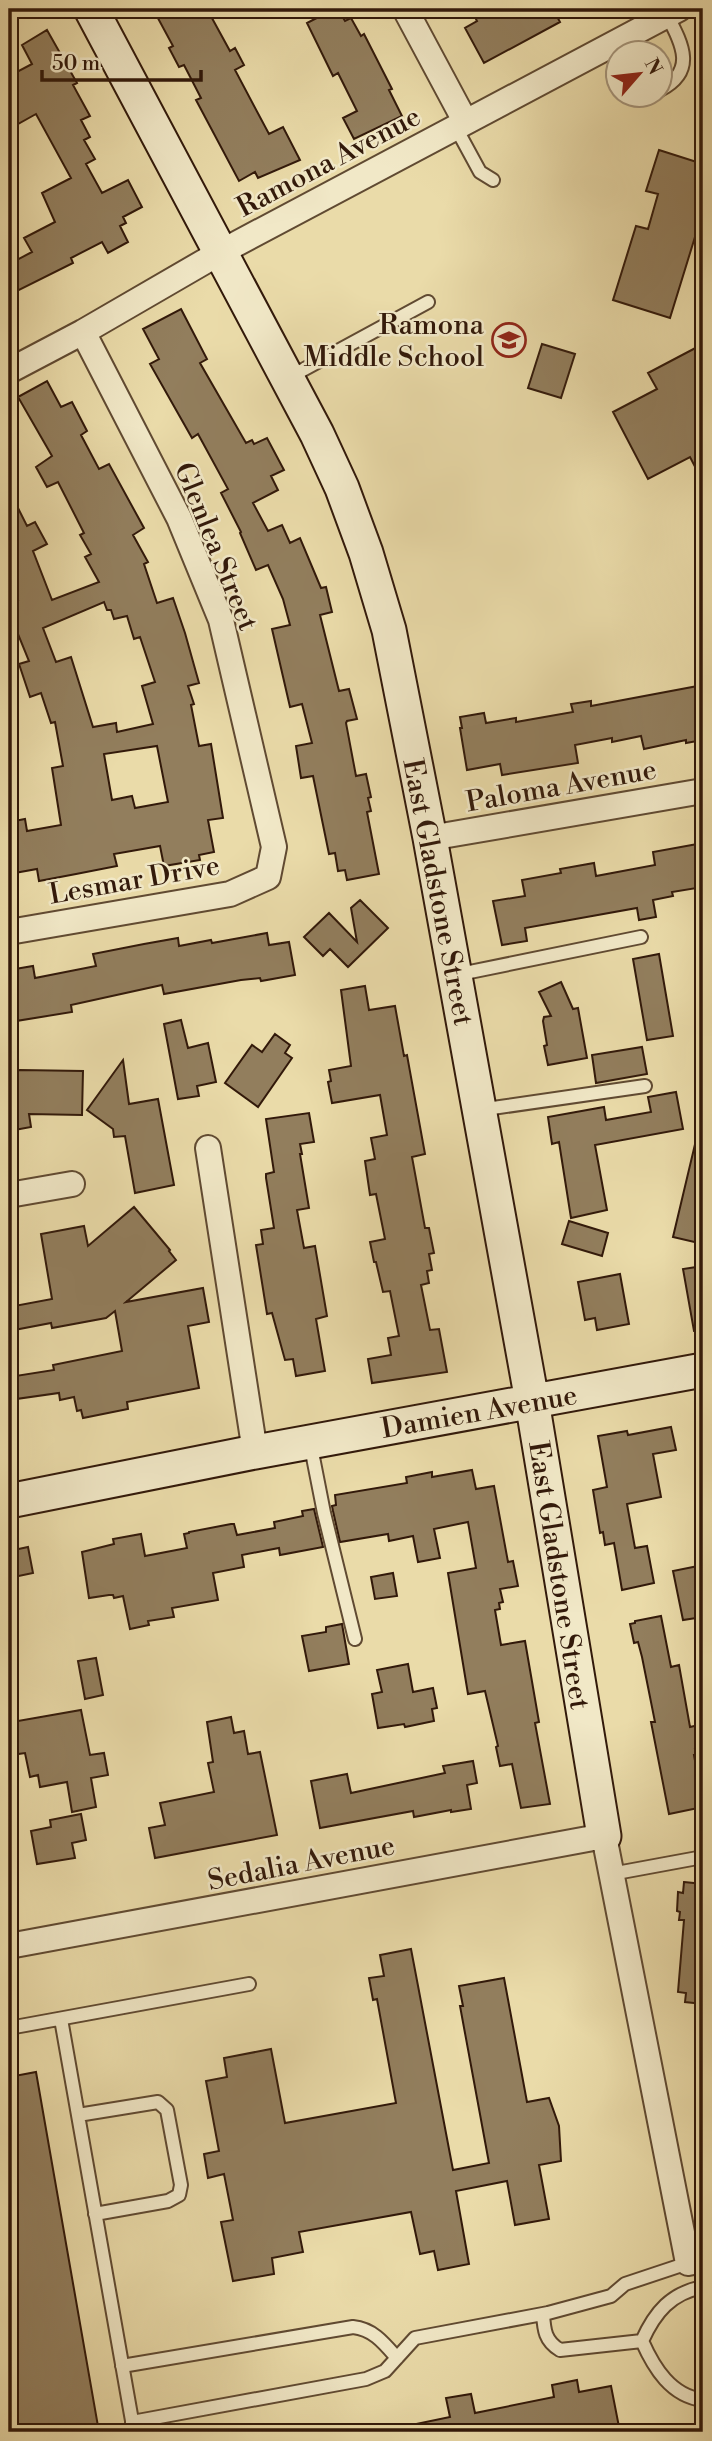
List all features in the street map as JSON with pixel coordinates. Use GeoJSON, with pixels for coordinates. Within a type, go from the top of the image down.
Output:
{"type":"FeatureCollection","features":[{"type":"Feature","properties":{"kind":"street","name":"East Gladstone Street"},"geometry":{"type":"LineString","coordinates":[[91,9],[288,378],[337,477],[366,553],[389,630],[532,1401],[604,1836]]}},
{"type":"Feature","properties":{"kind":"street"},"geometry":{"type":"LineString","coordinates":[[405,9],[460,124]]}},
{"type":"Feature","properties":{"kind":"street","name":"Ramona Avenue"},"geometry":{"type":"LineString","coordinates":[[9,371],[83,332],[221,252],[673,12]]}},
{"type":"Feature","properties":{"kind":"street","name":"Glenlea Street"},"geometry":{"type":"LineString","coordinates":[[83,332],[179,517],[221,620],[274,847],[268,877]]}},
{"type":"Feature","properties":{"kind":"street","name":"Paloma Avenue"},"geometry":{"type":"LineString","coordinates":[[429,838],[703,790]]}},
{"type":"Feature","properties":{"kind":"street","name":"Lesmar Drive"},"geometry":{"type":"LineString","coordinates":[[9,932],[230,894],[268,877]]}},
{"type":"Feature","properties":{"kind":"street"},"geometry":{"type":"LineString","coordinates":[[208,1148],[255,1452]]}},
{"type":"Feature","properties":{"kind":"street"},"geometry":{"type":"LineString","coordinates":[[9,1195],[72,1184]]}},
{"type":"Feature","properties":{"kind":"street","name":"Damien Avenue"},"geometry":{"type":"LineString","coordinates":[[9,1501],[255,1452],[703,1370]]}},
{"type":"Feature","properties":{"kind":"street"},"geometry":{"type":"LineString","coordinates":[[604,1836],[696,2261]]}},
{"type":"Feature","properties":{"kind":"street","name":"Sedalia Avenue"},"geometry":{"type":"LineString","coordinates":[[9,1947],[604,1836]]}},
{"type":"Feature","properties":{"kind":"lane"},"geometry":{"type":"LineString","coordinates":[[673,12],[683,47],[682,70],[674,80]]}},
{"type":"Feature","properties":{"kind":"lane"},"geometry":{"type":"LineString","coordinates":[[460,124],[480,172],[493,180]]}},
{"type":"Feature","properties":{"kind":"lane"},"geometry":{"type":"LineString","coordinates":[[288,378],[428,302]]}},
{"type":"Feature","properties":{"kind":"lane"},"geometry":{"type":"LineString","coordinates":[[454,975],[641,937]]}},
{"type":"Feature","properties":{"kind":"lane"},"geometry":{"type":"LineString","coordinates":[[479,1111],[645,1086]]}},
{"type":"Feature","properties":{"kind":"lane"},"geometry":{"type":"LineString","coordinates":[[310,1442],[324,1513],[355,1639]]}},
{"type":"Feature","properties":{"kind":"lane"},"geometry":{"type":"LineString","coordinates":[[611,1874],[703,1857]]}},
{"type":"Feature","properties":{"kind":"lane"},"geometry":{"type":"LineString","coordinates":[[9,2028],[249,1984]]}},
{"type":"Feature","properties":{"kind":"lane"},"geometry":{"type":"LineString","coordinates":[[61,2019],[133,2427],[366,2379],[385,2371],[415,2338],[542,2314],[611,2296],[625,2284],[696,2261]]}},
{"type":"Feature","properties":{"kind":"lane"},"geometry":{"type":"LineString","coordinates":[[78,2115],[158,2102],[167,2110],[181,2185],[179,2195],[168,2201],[95,2214]]}},
{"type":"Feature","properties":{"kind":"lane"},"geometry":{"type":"LineString","coordinates":[[642,2341],[660,2309],[674,2297],[703,2287]]}},
{"type":"Feature","properties":{"kind":"lane"},"geometry":{"type":"LineString","coordinates":[[542,2314],[545,2335],[551,2345],[560,2350],[642,2341]]}},
{"type":"Feature","properties":{"kind":"lane"},"geometry":{"type":"LineString","coordinates":[[122,2366],[353,2327],[366,2329],[397,2358]]}},
{"type":"Feature","properties":{"kind":"lane"},"geometry":{"type":"LineString","coordinates":[[642,2341],[653,2366],[666,2381],[681,2393],[703,2400]]}},
{"type":"Feature","properties":{"kind":"building"},"geometry":{"type":"Polygon","coordinates":[[[153,9],[207,9],[230,51],[235,48],[244,65],[235,70],[269,134],[283,127],[300,160],[258,178],[255,172],[239,181],[196,100],[201,98],[184,65],[179,67],[169,48],[173,46],[153,9]]]}},
{"type":"Feature","properties":{"kind":"building"},"geometry":{"type":"Polygon","coordinates":[[[338,9],[345,21],[351,18],[361,36],[364,34],[392,89],[389,90],[402,116],[354,139],[343,118],[357,111],[338,73],[333,76],[307,23],[338,9]]]}},
{"type":"Feature","properties":{"kind":"building"},"geometry":{"type":"Polygon","coordinates":[[[471,9],[553,9],[560,22],[484,63],[465,28],[477,21],[471,9]]]}},
{"type":"Feature","properties":{"kind":"building"},"geometry":{"type":"Polygon","coordinates":[[[47,30],[77,83],[73,85],[90,116],[81,120],[90,137],[84,140],[95,159],[86,164],[102,193],[128,180],[142,207],[123,217],[126,223],[120,226],[128,242],[108,253],[102,242],[71,258],[73,263],[9,295],[9,264],[32,252],[24,238],[55,222],[42,193],[71,178],[36,114],[9,129],[9,76],[32,64],[22,45],[47,30]]]}},
{"type":"Feature","properties":{"kind":"building"},"geometry":{"type":"Polygon","coordinates":[[[659,150],[703,164],[703,211],[670,318],[613,300],[636,226],[648,229],[658,194],[646,191],[659,150]]]}},
{"type":"Feature","properties":{"kind":"building"},"geometry":{"type":"Polygon","coordinates":[[[181,309],[207,359],[200,363],[246,443],[252,440],[254,444],[267,438],[284,470],[271,476],[278,490],[253,503],[268,531],[282,525],[290,543],[300,538],[321,588],[326,587],[332,612],[320,615],[339,691],[349,689],[357,719],[346,723],[356,776],[366,774],[371,797],[368,798],[371,811],[367,812],[379,874],[347,880],[345,870],[338,871],[335,853],[329,854],[313,776],[301,778],[296,746],[312,743],[302,704],[290,707],[272,629],[290,625],[283,599],[268,565],[256,570],[221,493],[228,489],[198,434],[192,438],[150,364],[159,359],[143,329],[181,309]]]}},
{"type":"Feature","properties":{"kind":"building"},"geometry":{"type":"Polygon","coordinates":[[[542,344],[575,354],[561,398],[528,388],[542,344]]]}},
{"type":"Feature","properties":{"kind":"building"},"geometry":{"type":"Polygon","coordinates":[[[703,344],[703,482],[690,457],[648,479],[613,412],[657,389],[648,373],[703,344]]]}},
{"type":"Feature","properties":{"kind":"building"},"geometry":{"type":"Polygon","coordinates":[[[47,381],[61,407],[72,402],[87,431],[81,435],[99,469],[109,464],[144,528],[133,535],[148,562],[144,564],[157,603],[173,598],[199,683],[188,686],[194,704],[191,705],[199,746],[211,744],[223,818],[208,820],[214,852],[199,855],[200,860],[164,866],[160,846],[114,854],[117,866],[39,881],[37,869],[9,874],[9,822],[25,819],[27,831],[61,825],[52,768],[63,766],[55,722],[51,723],[41,693],[30,697],[19,664],[29,661],[9,612],[9,604],[18,600],[11,584],[17,582],[9,566],[9,490],[27,526],[35,522],[47,544],[33,551],[52,600],[99,582],[85,557],[91,554],[80,535],[84,533],[58,482],[47,487],[36,467],[52,456],[18,397],[47,381]],[[104,602],[43,628],[56,662],[71,657],[93,727],[116,723],[117,732],[153,724],[142,686],[155,682],[140,637],[134,639],[127,616],[114,619],[104,602]],[[157,746],[104,754],[112,800],[132,796],[135,808],[168,802],[157,746]]]}},
{"type":"Feature","properties":{"kind":"building"},"geometry":{"type":"Polygon","coordinates":[[[703,685],[703,740],[686,743],[686,740],[644,749],[641,736],[612,742],[612,738],[575,745],[578,763],[502,775],[500,764],[467,770],[460,717],[484,713],[486,723],[516,718],[516,722],[573,712],[571,704],[591,701],[591,706],[703,685]]]}},
{"type":"Feature","properties":{"kind":"building"},"geometry":{"type":"Polygon","coordinates":[[[703,843],[703,887],[672,892],[673,896],[653,900],[656,917],[639,920],[637,908],[525,928],[527,941],[502,945],[493,901],[525,896],[522,880],[561,873],[560,869],[594,863],[596,876],[655,865],[653,852],[703,843]]]}},
{"type":"Feature","properties":{"kind":"building"},"geometry":{"type":"Polygon","coordinates":[[[360,900],[388,928],[348,967],[330,949],[323,956],[304,937],[329,913],[357,942],[351,908],[360,900]]]}},
{"type":"Feature","properties":{"kind":"building"},"geometry":{"type":"Polygon","coordinates":[[[267,933],[269,945],[289,942],[295,975],[261,981],[260,978],[241,980],[164,994],[162,985],[71,1005],[72,1012],[16,1021],[15,1017],[9,1018],[9,970],[33,966],[35,978],[96,966],[93,954],[144,944],[178,938],[179,946],[267,933]]]}},
{"type":"Feature","properties":{"kind":"building"},"geometry":{"type":"Polygon","coordinates":[[[659,954],[673,1036],[647,1040],[633,959],[659,954]]]}},
{"type":"Feature","properties":{"kind":"building"},"geometry":{"type":"Polygon","coordinates":[[[561,982],[573,1009],[578,1008],[587,1058],[548,1065],[543,1021],[544,1017],[551,1016],[539,992],[561,982]]]}},
{"type":"Feature","properties":{"kind":"building"},"geometry":{"type":"Polygon","coordinates":[[[365,986],[369,1010],[395,1006],[404,1056],[407,1055],[425,1154],[412,1157],[425,1228],[429,1228],[434,1253],[429,1254],[432,1270],[427,1271],[429,1283],[421,1285],[430,1330],[439,1329],[447,1372],[372,1383],[368,1359],[391,1355],[388,1338],[399,1336],[390,1291],[383,1292],[370,1242],[385,1239],[376,1194],[370,1195],[365,1161],[375,1159],[371,1138],[387,1135],[380,1095],[332,1103],[328,1082],[331,1081],[329,1070],[351,1066],[341,990],[365,986]]]}},
{"type":"Feature","properties":{"kind":"building"},"geometry":{"type":"Polygon","coordinates":[[[181,1020],[188,1048],[208,1043],[216,1082],[197,1086],[199,1096],[178,1099],[164,1024],[181,1020]]]}},
{"type":"Feature","properties":{"kind":"building"},"geometry":{"type":"Polygon","coordinates":[[[275,1034],[290,1045],[285,1053],[292,1058],[258,1107],[225,1083],[252,1045],[262,1052],[275,1034]]]}},
{"type":"Feature","properties":{"kind":"building"},"geometry":{"type":"Polygon","coordinates":[[[642,1047],[647,1074],[596,1083],[592,1055],[642,1047]]]}},
{"type":"Feature","properties":{"kind":"building"},"geometry":{"type":"Polygon","coordinates":[[[123,1060],[129,1104],[158,1099],[174,1185],[135,1193],[125,1136],[114,1137],[113,1129],[87,1110],[123,1060]]]}},
{"type":"Feature","properties":{"kind":"building"},"geometry":{"type":"Polygon","coordinates":[[[83,1071],[82,1115],[29,1114],[31,1127],[9,1131],[9,1072],[83,1071]]]}},
{"type":"Feature","properties":{"kind":"building"},"geometry":{"type":"Polygon","coordinates":[[[676,1092],[683,1129],[595,1145],[607,1210],[571,1218],[559,1142],[552,1144],[548,1117],[604,1107],[606,1120],[651,1112],[648,1097],[676,1092]]]}},
{"type":"Feature","properties":{"kind":"building"},"geometry":{"type":"Polygon","coordinates":[[[309,1113],[314,1142],[300,1144],[300,1154],[309,1208],[297,1210],[304,1248],[315,1246],[327,1316],[316,1319],[325,1371],[296,1376],[293,1359],[285,1360],[272,1313],[267,1314],[256,1245],[263,1244],[261,1230],[274,1228],[266,1178],[266,1174],[274,1172],[266,1119],[309,1113]]]}},
{"type":"Feature","properties":{"kind":"building"},"geometry":{"type":"Polygon","coordinates":[[[696,1140],[703,1141],[703,1244],[673,1237],[696,1140]]]}},
{"type":"Feature","properties":{"kind":"building"},"geometry":{"type":"Polygon","coordinates":[[[134,1207],[176,1260],[126,1302],[203,1288],[209,1322],[188,1326],[199,1388],[127,1402],[128,1409],[83,1418],[81,1410],[77,1411],[74,1397],[60,1400],[59,1393],[9,1400],[9,1377],[54,1370],[53,1365],[122,1351],[115,1311],[106,1318],[52,1328],[51,1323],[9,1331],[9,1307],[52,1299],[41,1234],[84,1226],[88,1246],[134,1207]]]}},
{"type":"Feature","properties":{"kind":"building"},"geometry":{"type":"Polygon","coordinates":[[[569,1221],[608,1233],[602,1256],[562,1244],[569,1221]]]}},
{"type":"Feature","properties":{"kind":"building"},"geometry":{"type":"Polygon","coordinates":[[[703,1266],[703,1330],[694,1331],[683,1269],[703,1266]]]}},
{"type":"Feature","properties":{"kind":"building"},"geometry":{"type":"Polygon","coordinates":[[[620,1274],[629,1324],[597,1330],[595,1318],[585,1320],[578,1282],[620,1274]]]}},
{"type":"Feature","properties":{"kind":"building"},"geometry":{"type":"Polygon","coordinates":[[[671,1427],[676,1450],[653,1454],[661,1497],[627,1504],[635,1548],[647,1546],[654,1583],[622,1590],[614,1543],[605,1545],[603,1532],[600,1533],[593,1490],[607,1487],[598,1436],[627,1431],[628,1435],[671,1427]]]}},
{"type":"Feature","properties":{"kind":"building"},"geometry":{"type":"Polygon","coordinates":[[[472,1470],[476,1489],[494,1486],[508,1562],[513,1561],[518,1586],[500,1589],[503,1602],[499,1603],[500,1609],[495,1610],[501,1645],[525,1641],[539,1722],[535,1723],[550,1804],[521,1808],[512,1764],[500,1766],[485,1691],[468,1694],[448,1573],[476,1568],[468,1522],[434,1529],[440,1558],[418,1562],[413,1536],[389,1541],[388,1534],[340,1542],[332,1506],[336,1505],[335,1495],[407,1483],[406,1477],[432,1472],[432,1477],[472,1470]]]}},
{"type":"Feature","properties":{"kind":"building"},"geometry":{"type":"Polygon","coordinates":[[[314,1509],[323,1547],[280,1555],[279,1548],[242,1555],[244,1567],[213,1573],[218,1600],[172,1608],[174,1617],[148,1621],[149,1625],[130,1629],[123,1596],[89,1598],[82,1552],[114,1544],[113,1539],[141,1534],[145,1556],[187,1548],[184,1534],[189,1532],[234,1524],[237,1535],[275,1528],[274,1522],[303,1516],[302,1511],[314,1509]]]}},
{"type":"Feature","properties":{"kind":"building"},"geometry":{"type":"Polygon","coordinates":[[[28,1547],[33,1573],[9,1578],[9,1551],[28,1547]]]}},
{"type":"Feature","properties":{"kind":"building"},"geometry":{"type":"Polygon","coordinates":[[[703,1565],[703,1617],[683,1620],[673,1571],[703,1565]]]}},
{"type":"Feature","properties":{"kind":"building"},"geometry":{"type":"Polygon","coordinates":[[[393,1573],[397,1596],[375,1599],[371,1577],[393,1573]]]}},
{"type":"Feature","properties":{"kind":"building"},"geometry":{"type":"Polygon","coordinates":[[[661,1616],[671,1667],[679,1665],[690,1727],[703,1724],[703,1748],[695,1749],[694,1755],[703,1807],[669,1814],[651,1722],[655,1722],[642,1657],[638,1642],[634,1643],[630,1624],[661,1616]]]}},
{"type":"Feature","properties":{"kind":"building"},"geometry":{"type":"Polygon","coordinates":[[[342,1624],[349,1664],[309,1671],[302,1636],[326,1632],[326,1627],[342,1624]]]}},
{"type":"Feature","properties":{"kind":"building"},"geometry":{"type":"Polygon","coordinates":[[[96,1658],[103,1695],[85,1699],[78,1661],[96,1658]]]}},
{"type":"Feature","properties":{"kind":"building"},"geometry":{"type":"Polygon","coordinates":[[[408,1664],[413,1692],[433,1688],[437,1708],[432,1709],[434,1721],[405,1727],[404,1724],[378,1728],[372,1694],[382,1692],[377,1670],[408,1664]]]}},
{"type":"Feature","properties":{"kind":"building"},"geometry":{"type":"Polygon","coordinates":[[[81,1710],[90,1755],[104,1753],[108,1775],[91,1778],[96,1807],[72,1812],[67,1782],[40,1787],[38,1775],[30,1777],[25,1753],[18,1754],[12,1722],[81,1710]]]}},
{"type":"Feature","properties":{"kind":"building"},"geometry":{"type":"Polygon","coordinates":[[[231,1717],[234,1733],[244,1731],[248,1754],[260,1752],[277,1835],[155,1858],[149,1828],[165,1825],[160,1803],[214,1792],[208,1763],[213,1762],[207,1722],[231,1717]]]}},
{"type":"Feature","properties":{"kind":"building"},"geometry":{"type":"Polygon","coordinates":[[[473,1761],[477,1783],[467,1785],[471,1809],[414,1817],[413,1811],[320,1828],[311,1781],[347,1774],[351,1793],[445,1773],[443,1766],[473,1761]]]}},
{"type":"Feature","properties":{"kind":"building"},"geometry":{"type":"Polygon","coordinates":[[[81,1814],[86,1840],[72,1843],[75,1858],[37,1864],[31,1831],[51,1827],[50,1820],[81,1814]]]}},
{"type":"Feature","properties":{"kind":"building"},"geometry":{"type":"Polygon","coordinates":[[[684,1882],[703,1884],[703,2004],[685,2002],[686,1993],[678,1992],[684,1920],[679,1920],[680,1912],[677,1911],[678,1892],[683,1893],[684,1882]]]}},
{"type":"Feature","properties":{"kind":"building"},"geometry":{"type":"Polygon","coordinates":[[[411,1949],[453,2170],[489,2163],[460,2006],[463,2006],[459,1986],[504,1978],[527,2102],[549,2098],[559,2126],[561,2161],[539,2165],[549,2219],[515,2225],[507,2181],[456,2191],[469,2264],[438,2270],[434,2251],[420,2254],[411,2212],[299,2232],[303,2252],[272,2258],[274,2274],[233,2281],[221,2222],[233,2220],[224,2174],[208,2178],[204,2154],[219,2151],[206,2081],[227,2077],[224,2058],[271,2049],[285,2123],[396,2103],[377,1999],[373,2000],[369,1978],[384,1976],[380,1955],[411,1949]]]}},
{"type":"Feature","properties":{"kind":"building"},"geometry":{"type":"Polygon","coordinates":[[[36,2072],[99,2432],[9,2432],[9,2077],[36,2072]]]}},
{"type":"Feature","properties":{"kind":"building"},"geometry":{"type":"Polygon","coordinates":[[[577,2380],[579,2392],[611,2386],[620,2432],[417,2432],[416,2424],[450,2417],[446,2398],[471,2394],[475,2413],[554,2397],[552,2385],[577,2380]]]}},
{"type":"Feature","properties":{"kind":"place","name":"Ramona Middle School"},"geometry":{"type":"Point","coordinates":[509,340]}}]}
